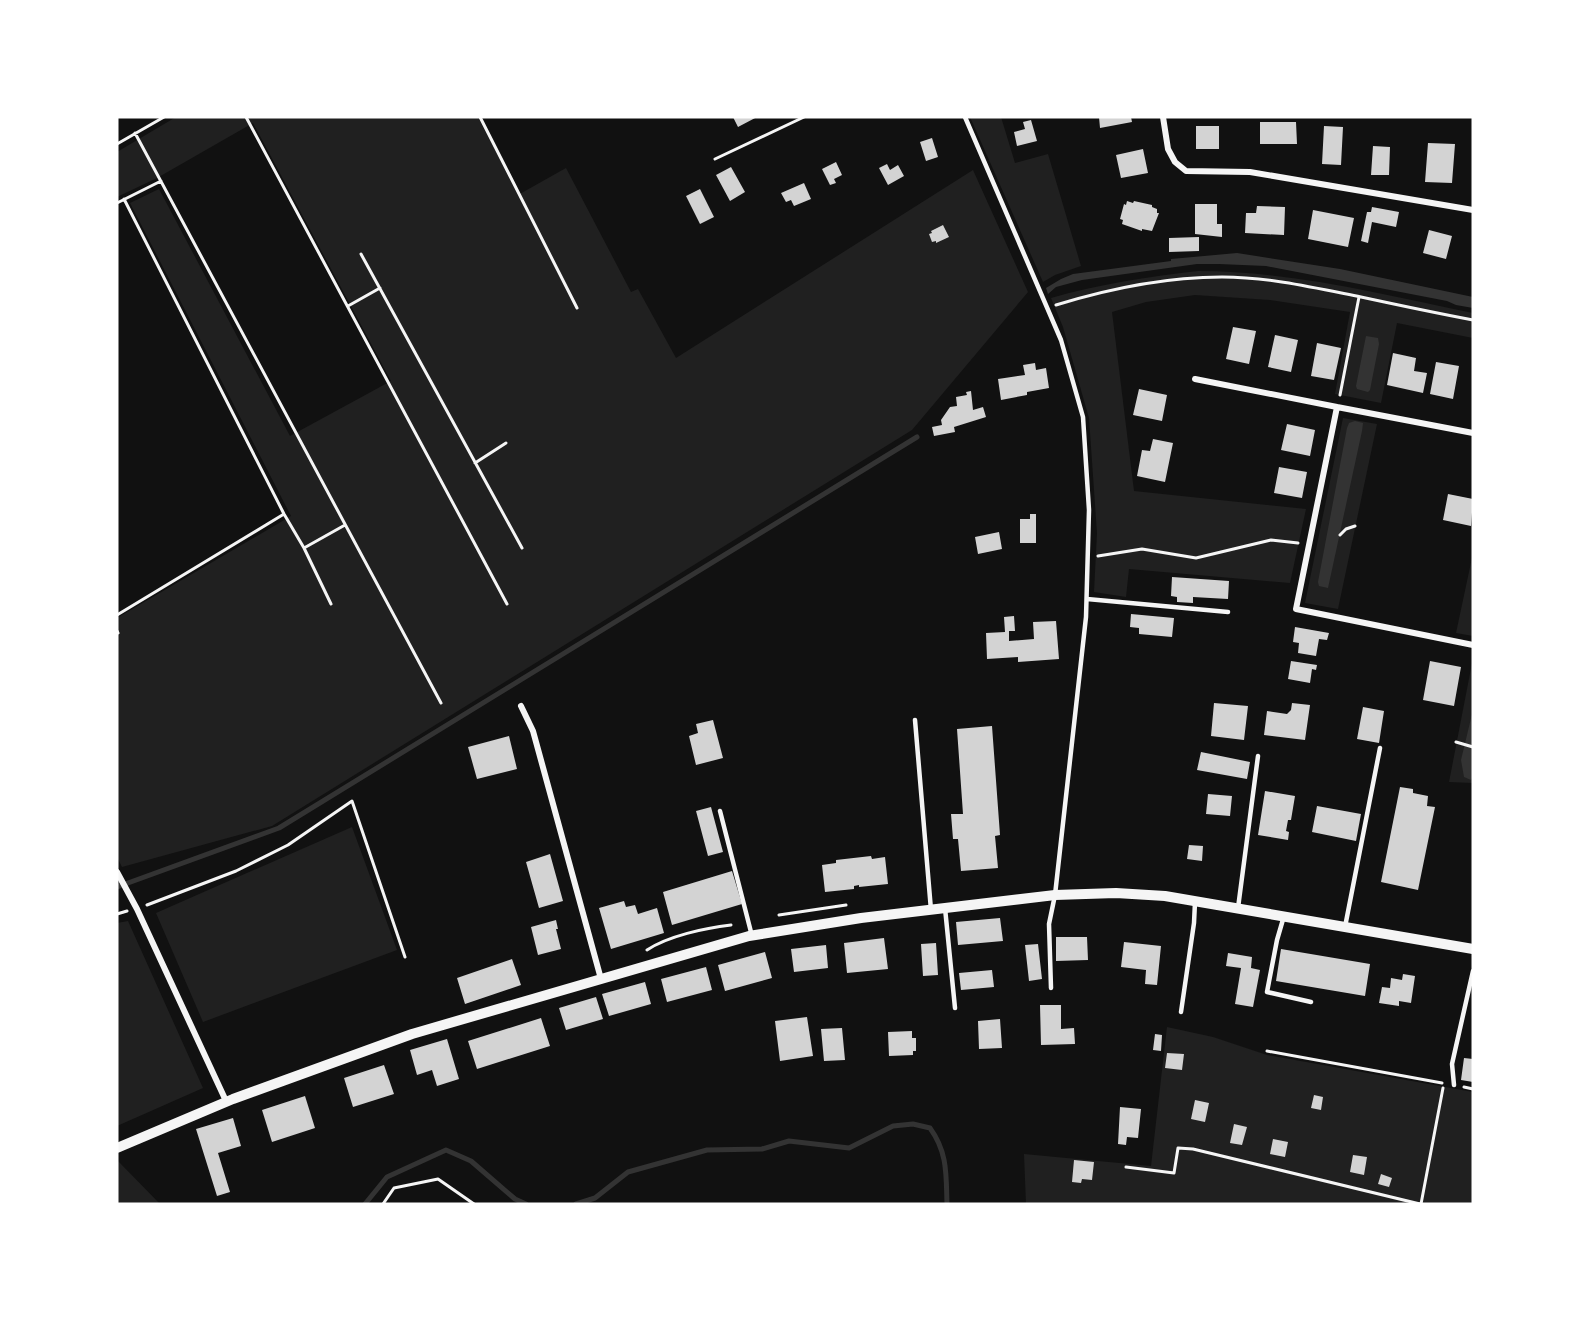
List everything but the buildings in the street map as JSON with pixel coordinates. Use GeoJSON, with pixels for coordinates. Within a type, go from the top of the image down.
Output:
{"type":"FeatureCollection","features":[{"type":"Feature","properties":{"kind":"street"},"geometry":{"type":"LineString","coordinates":[[1163,117],[1168,149],[1175,162],[1186,171],[1250,172],[1473,210]]}},
{"type":"Feature","properties":{"kind":"street"},"geometry":{"type":"LineString","coordinates":[[1195,379],[1473,433]]}},
{"type":"Feature","properties":{"kind":"street"},"geometry":{"type":"LineString","coordinates":[[1337,407],[1296,609],[1473,645]]}},
{"type":"Feature","properties":{"kind":"street"},"geometry":{"type":"LineString","coordinates":[[521,706],[533,731],[601,978]]}},
{"type":"Feature","properties":{"kind":"street"},"geometry":{"type":"LineString","coordinates":[[117,872],[137,909],[226,1101]]}},
{"type":"Feature","properties":{"kind":"street"},"geometry":{"type":"LineString","coordinates":[[117,1148],[226,1101],[412,1034],[752,936],[816,924],[1055,895],[1116,893],[1165,896],[1473,949]]}},
{"type":"Feature","properties":{"kind":"lane"},"geometry":{"type":"LineString","coordinates":[[965,117],[1061,340],[1083,417],[1089,510],[1087,599],[1055,895],[1048,924],[1051,988]]}},
{"type":"Feature","properties":{"kind":"lane"},"geometry":{"type":"LineString","coordinates":[[1087,599],[1228,612]]}},
{"type":"Feature","properties":{"kind":"lane"},"geometry":{"type":"LineString","coordinates":[[915,720],[931,910]]}},
{"type":"Feature","properties":{"kind":"lane"},"geometry":{"type":"LineString","coordinates":[[1345,927],[1380,748]]}},
{"type":"Feature","properties":{"kind":"lane"},"geometry":{"type":"LineString","coordinates":[[1238,908],[1258,756]]}},
{"type":"Feature","properties":{"kind":"lane"},"geometry":{"type":"LineString","coordinates":[[720,811],[752,936]]}},
{"type":"Feature","properties":{"kind":"lane"},"geometry":{"type":"LineString","coordinates":[[1181,1012],[1195,901]]}},
{"type":"Feature","properties":{"kind":"lane"},"geometry":{"type":"LineString","coordinates":[[945,908],[955,1008]]}},
{"type":"Feature","properties":{"kind":"lane"},"geometry":{"type":"LineString","coordinates":[[1284,916],[1267,992],[1311,1002]]}},
{"type":"Feature","properties":{"kind":"lane"},"geometry":{"type":"LineString","coordinates":[[1454,1085],[1452,1064],[1473,971]]}},
{"type":"Feature","properties":{"kind":"path"},"geometry":{"type":"LineString","coordinates":[[117,144],[164,117]]}},
{"type":"Feature","properties":{"kind":"path"},"geometry":{"type":"LineString","coordinates":[[246,117],[507,604]]}},
{"type":"Feature","properties":{"kind":"path"},"geometry":{"type":"LineString","coordinates":[[480,117],[577,308]]}},
{"type":"Feature","properties":{"kind":"path"},"geometry":{"type":"LineString","coordinates":[[715,159],[804,117]]}},
{"type":"Feature","properties":{"kind":"path"},"geometry":{"type":"LineString","coordinates":[[135,133],[441,703]]}},
{"type":"Feature","properties":{"kind":"path"},"geometry":{"type":"LineString","coordinates":[[117,203],[161,181]]}},
{"type":"Feature","properties":{"kind":"path"},"geometry":{"type":"LineString","coordinates":[[124,200],[331,604]]}},
{"type":"Feature","properties":{"kind":"path"},"geometry":{"type":"LineString","coordinates":[[361,254],[522,548]]}},
{"type":"Feature","properties":{"kind":"path"},"geometry":{"type":"LineString","coordinates":[[1047,308],[1098,292],[1221,277],[1266,280],[1473,320]]}},
{"type":"Feature","properties":{"kind":"path"},"geometry":{"type":"LineString","coordinates":[[348,306],[380,288]]}},
{"type":"Feature","properties":{"kind":"path"},"geometry":{"type":"LineString","coordinates":[[1337,407],[1359,297]]}},
{"type":"Feature","properties":{"kind":"path"},"geometry":{"type":"LineString","coordinates":[[475,463],[506,443]]}},
{"type":"Feature","properties":{"kind":"path"},"geometry":{"type":"LineString","coordinates":[[117,615],[284,514]]}},
{"type":"Feature","properties":{"kind":"path"},"geometry":{"type":"LineString","coordinates":[[304,548],[345,525]]}},
{"type":"Feature","properties":{"kind":"path"},"geometry":{"type":"LineString","coordinates":[[1340,535],[1346,529],[1355,526]]}},
{"type":"Feature","properties":{"kind":"path"},"geometry":{"type":"LineString","coordinates":[[1088,558],[1142,549],[1196,558],[1271,540],[1308,545]]}},
{"type":"Feature","properties":{"kind":"path"},"geometry":{"type":"LineString","coordinates":[[1456,742],[1473,747]]}},
{"type":"Feature","properties":{"kind":"path"},"geometry":{"type":"LineString","coordinates":[[117,914],[137,909],[236,871],[288,845],[352,801],[405,957]]}},
{"type":"Feature","properties":{"kind":"path"},"geometry":{"type":"LineString","coordinates":[[639,955],[656,944],[714,927],[822,907],[854,904]]}},
{"type":"Feature","properties":{"kind":"path"},"geometry":{"type":"LineString","coordinates":[[1126,1167],[1174,1173],[1178,1148],[1193,1149],[1421,1204],[1444,1084],[1267,1051]]}},
{"type":"Feature","properties":{"kind":"path"},"geometry":{"type":"LineString","coordinates":[[383,1204],[394,1188],[438,1179],[474,1204]]}},
{"type":"Feature","properties":{"kind":"shaded area"},"geometry":{"type":"Polygon","coordinates":[[[176,117],[478,117],[518,195],[566,168],[631,292],[638,289],[676,358],[973,170],[1028,292],[912,430],[272,826],[122,867],[117,857],[117,618],[291,516],[130,203],[159,189],[290,436],[391,381],[253,123],[157,178],[117,197],[117,152],[176,117]]]}},
{"type":"Feature","properties":{"kind":"shaded area"},"geometry":{"type":"Polygon","coordinates":[[[970,117],[1001,117],[1015,163],[1048,154],[1081,266],[1043,282],[970,117]]]}},
{"type":"Feature","properties":{"kind":"shaded area"},"geometry":{"type":"Polygon","coordinates":[[[1237,253],[1340,269],[1473,297],[1473,308],[1266,266],[1197,264],[1082,280],[1056,287],[1048,294],[1046,288],[1073,274],[1171,261],[1171,259],[1237,253]]]}},
{"type":"Feature","properties":{"kind":"shaded area"},"geometry":{"type":"Polygon","coordinates":[[[1198,271],[1302,279],[1473,313],[1473,338],[1397,323],[1381,403],[1335,394],[1350,312],[1270,300],[1195,295],[1146,302],[1112,312],[1134,491],[1306,509],[1290,583],[1129,569],[1126,597],[1094,592],[1097,533],[1089,418],[1063,327],[1051,298],[1123,282],[1198,271]]]}},
{"type":"Feature","properties":{"kind":"shaded area"},"geometry":{"type":"Polygon","coordinates":[[[1366,336],[1378,338],[1379,344],[1368,392],[1357,389],[1356,386],[1366,336]]]}},
{"type":"Feature","properties":{"kind":"shaded area"},"geometry":{"type":"Polygon","coordinates":[[[1343,418],[1377,424],[1338,609],[1305,603],[1343,418]]]}},
{"type":"Feature","properties":{"kind":"shaded area"},"geometry":{"type":"Polygon","coordinates":[[[1355,421],[1363,423],[1362,431],[1328,588],[1319,586],[1318,582],[1347,428],[1349,423],[1355,421]]]}},
{"type":"Feature","properties":{"kind":"shaded area"},"geometry":{"type":"Polygon","coordinates":[[[1473,553],[1473,636],[1456,633],[1473,553]]]}},
{"type":"Feature","properties":{"kind":"shaded area"},"geometry":{"type":"Polygon","coordinates":[[[1473,658],[1473,783],[1449,782],[1450,777],[1473,658]]]}},
{"type":"Feature","properties":{"kind":"shaded area"},"geometry":{"type":"Polygon","coordinates":[[[1473,710],[1473,776],[1471,780],[1464,777],[1461,760],[1473,710]]]}},
{"type":"Feature","properties":{"kind":"shaded area"},"geometry":{"type":"Polygon","coordinates":[[[352,827],[397,950],[203,1022],[156,913],[352,827]]]}},
{"type":"Feature","properties":{"kind":"shaded area"},"geometry":{"type":"Polygon","coordinates":[[[128,921],[203,1088],[117,1126],[117,923],[128,921]]]}},
{"type":"Feature","properties":{"kind":"shaded area"},"geometry":{"type":"Polygon","coordinates":[[[1167,1027],[1213,1037],[1267,1055],[1473,1092],[1473,1204],[1026,1204],[1024,1154],[1151,1166],[1167,1027]]]}},
{"type":"Feature","properties":{"kind":"shaded area"},"geometry":{"type":"Polygon","coordinates":[[[117,1160],[160,1204],[117,1204],[117,1160]]]}},
{"type":"Feature","properties":{"kind":"waterway"},"geometry":{"type":"LineString","coordinates":[[117,887],[279,828],[917,437]]}},
{"type":"Feature","properties":{"kind":"waterway"},"geometry":{"type":"LineString","coordinates":[[576,1204],[595,1198],[628,1172],[707,1150],[762,1149],[789,1141],[849,1148],[893,1126],[913,1124],[930,1128],[940,1146],[945,1164],[947,1204]]}},
{"type":"Feature","properties":{"kind":"waterway"},"geometry":{"type":"LineString","coordinates":[[365,1204],[387,1177],[446,1150],[471,1161],[515,1199],[526,1204]]}}]}
